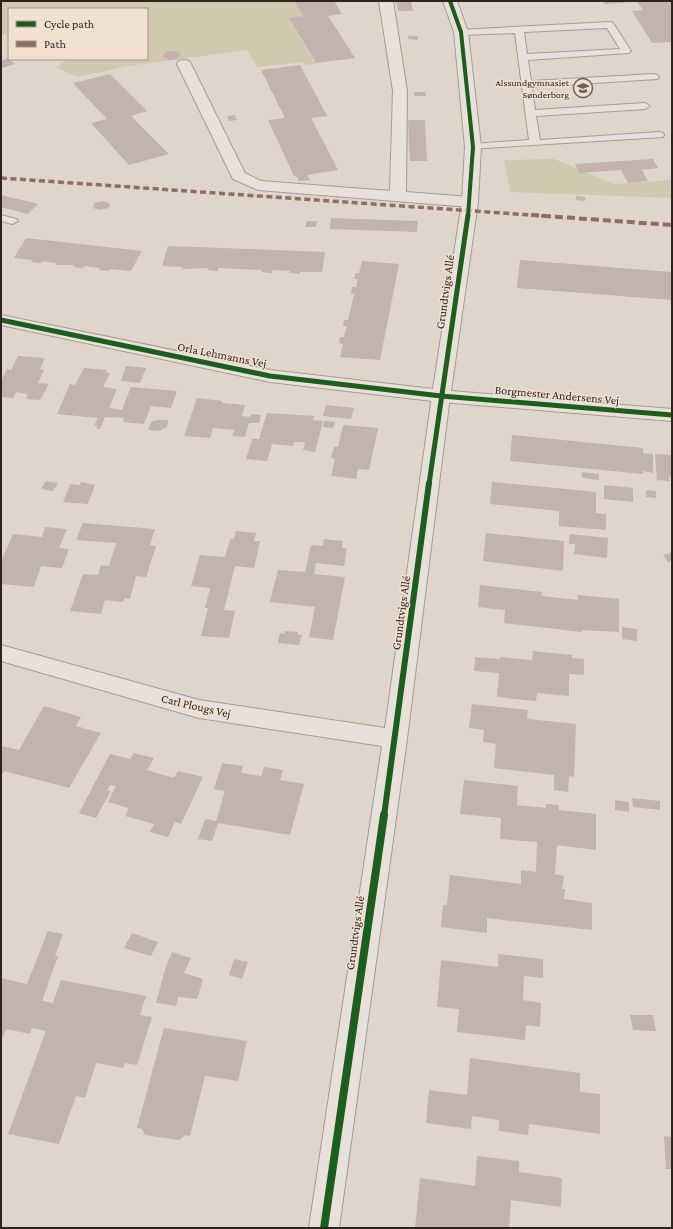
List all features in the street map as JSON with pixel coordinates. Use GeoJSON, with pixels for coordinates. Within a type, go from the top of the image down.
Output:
{"type":"FeatureCollection","features":[{"type":"Feature","properties":{"kind":"street"},"geometry":{"type":"LineString","coordinates":[[386,1],[400,91],[398,197]]}},
{"type":"Feature","properties":{"kind":"street","name":"Grundtvigs Allé"},"geometry":{"type":"LineString","coordinates":[[324,1228],[395,739],[441,396],[470,202],[473,147],[460,32],[450,1]]}},
{"type":"Feature","properties":{"kind":"street"},"geometry":{"type":"LineString","coordinates":[[184,64],[239,176],[258,185],[470,202]]}},
{"type":"Feature","properties":{"kind":"street","name":"Orla Lehmanns Vej"},"geometry":{"type":"LineString","coordinates":[[1,320],[270,376],[441,396]]}},
{"type":"Feature","properties":{"kind":"street","name":"Borgmester Andersens Vej"},"geometry":{"type":"LineString","coordinates":[[441,396],[672,415]]}},
{"type":"Feature","properties":{"kind":"street","name":"Carl Plougs Vej"},"geometry":{"type":"LineString","coordinates":[[1,653],[199,709],[395,739]]}},
{"type":"Feature","properties":{"kind":"lane"},"geometry":{"type":"LineString","coordinates":[[460,32],[610,25],[626,51],[523,57]]}},
{"type":"Feature","properties":{"kind":"lane"},"geometry":{"type":"LineString","coordinates":[[519,30],[535,143]]}},
{"type":"Feature","properties":{"kind":"lane"},"geometry":{"type":"LineString","coordinates":[[527,84],[654,76]]}},
{"type":"Feature","properties":{"kind":"lane"},"geometry":{"type":"LineString","coordinates":[[531,113],[645,106]]}},
{"type":"Feature","properties":{"kind":"lane"},"geometry":{"type":"LineString","coordinates":[[473,147],[659,135]]}},
{"type":"Feature","properties":{"kind":"lane"},"geometry":{"type":"LineString","coordinates":[[1,218],[12,221]]}},
{"type":"Feature","properties":{"kind":"shaded area"},"geometry":{"type":"Polygon","coordinates":[[[1,1],[294,1],[303,16],[289,19],[316,64],[306,65],[304,62],[257,67],[247,50],[128,66],[77,77],[56,67],[67,60],[148,60],[148,8],[8,8],[8,32],[1,35],[1,1]]]}},
{"type":"Feature","properties":{"kind":"shaded area"},"geometry":{"type":"Polygon","coordinates":[[[554,159],[614,184],[672,180],[672,198],[510,192],[504,160],[554,159]]]}},
{"type":"Feature","properties":{"kind":"building"},"geometry":{"type":"Polygon","coordinates":[[[294,1],[334,1],[342,14],[328,16],[355,58],[316,63],[289,18],[303,16],[294,1]]]}},
{"type":"Feature","properties":{"kind":"building"},"geometry":{"type":"Polygon","coordinates":[[[396,1],[411,1],[413,11],[398,11],[396,1]]]}},
{"type":"Feature","properties":{"kind":"building"},"geometry":{"type":"Polygon","coordinates":[[[603,1],[632,1],[632,2],[605,4],[603,1]]]}},
{"type":"Feature","properties":{"kind":"building"},"geometry":{"type":"Polygon","coordinates":[[[637,1],[672,1],[672,42],[652,43],[632,11],[643,10],[637,1]]]}},
{"type":"Feature","properties":{"kind":"building"},"geometry":{"type":"Polygon","coordinates":[[[408,36],[418,36],[418,40],[408,39],[408,36]]]}},
{"type":"Feature","properties":{"kind":"building"},"geometry":{"type":"Polygon","coordinates":[[[175,51],[181,54],[178,59],[168,60],[162,56],[166,52],[175,51]]]}},
{"type":"Feature","properties":{"kind":"building"},"geometry":{"type":"Polygon","coordinates":[[[8,58],[8,60],[15,64],[2,68],[1,61],[8,58]]]}},
{"type":"Feature","properties":{"kind":"building"},"geometry":{"type":"Polygon","coordinates":[[[300,65],[327,116],[311,118],[338,170],[307,175],[310,180],[299,181],[296,176],[294,176],[268,120],[285,118],[261,70],[300,65]]]}},
{"type":"Feature","properties":{"kind":"building"},"geometry":{"type":"Polygon","coordinates":[[[110,74],[147,111],[131,116],[169,154],[129,165],[91,123],[107,119],[73,83],[110,74]]]}},
{"type":"Feature","properties":{"kind":"building"},"geometry":{"type":"Polygon","coordinates":[[[414,92],[425,92],[426,96],[415,96],[414,92]]]}},
{"type":"Feature","properties":{"kind":"building"},"geometry":{"type":"Polygon","coordinates":[[[235,115],[237,120],[229,121],[227,116],[235,115]]]}},
{"type":"Feature","properties":{"kind":"building"},"geometry":{"type":"Polygon","coordinates":[[[408,120],[425,120],[427,161],[410,161],[408,120]]]}},
{"type":"Feature","properties":{"kind":"building"},"geometry":{"type":"Polygon","coordinates":[[[653,159],[658,168],[642,170],[648,181],[628,183],[621,170],[579,173],[575,164],[653,159]]]}},
{"type":"Feature","properties":{"kind":"building"},"geometry":{"type":"Polygon","coordinates":[[[1,195],[38,204],[28,214],[1,207],[1,195]]]}},
{"type":"Feature","properties":{"kind":"building"},"geometry":{"type":"Polygon","coordinates":[[[576,196],[585,197],[585,201],[576,200],[576,196]]]}},
{"type":"Feature","properties":{"kind":"building"},"geometry":{"type":"Polygon","coordinates":[[[103,201],[110,204],[108,208],[100,210],[93,208],[94,203],[103,201]]]}},
{"type":"Feature","properties":{"kind":"building"},"geometry":{"type":"Polygon","coordinates":[[[331,218],[418,221],[417,232],[330,229],[331,218]]]}},
{"type":"Feature","properties":{"kind":"building"},"geometry":{"type":"Polygon","coordinates":[[[307,221],[317,221],[316,227],[305,227],[307,221]]]}},
{"type":"Feature","properties":{"kind":"building"},"geometry":{"type":"Polygon","coordinates":[[[26,238],[142,251],[131,271],[110,269],[109,271],[99,270],[100,268],[84,266],[83,268],[73,267],[74,265],[55,265],[56,263],[42,261],[41,263],[31,262],[32,260],[14,258],[26,238]]]}},
{"type":"Feature","properties":{"kind":"building"},"geometry":{"type":"Polygon","coordinates":[[[168,246],[325,252],[322,272],[300,272],[300,274],[289,273],[290,271],[272,270],[272,273],[262,272],[262,270],[218,268],[218,271],[207,270],[208,268],[182,269],[183,267],[162,266],[168,246]]]}},
{"type":"Feature","properties":{"kind":"building"},"geometry":{"type":"Polygon","coordinates":[[[520,260],[672,272],[672,300],[517,288],[520,260]]]}},
{"type":"Feature","properties":{"kind":"building"},"geometry":{"type":"Polygon","coordinates":[[[362,261],[399,264],[380,360],[340,357],[343,344],[339,343],[340,337],[344,337],[347,326],[343,326],[344,320],[348,320],[354,294],[351,294],[352,287],[356,287],[358,279],[354,279],[356,273],[359,273],[362,261]]]}},
{"type":"Feature","properties":{"kind":"building"},"geometry":{"type":"Polygon","coordinates":[[[18,356],[45,358],[40,369],[44,370],[38,383],[49,384],[40,400],[26,399],[28,394],[16,392],[14,398],[1,397],[1,381],[7,369],[11,370],[18,356]]]}},
{"type":"Feature","properties":{"kind":"building"},"geometry":{"type":"Polygon","coordinates":[[[126,366],[146,368],[140,383],[121,381],[126,366]]]}},
{"type":"Feature","properties":{"kind":"building"},"geometry":{"type":"Polygon","coordinates":[[[84,368],[107,370],[106,373],[110,373],[103,387],[117,389],[109,408],[122,410],[131,387],[177,391],[171,408],[151,406],[144,424],[123,422],[124,418],[105,417],[100,429],[96,428],[97,426],[94,425],[98,418],[57,414],[70,384],[75,385],[84,368]]]}},
{"type":"Feature","properties":{"kind":"building"},"geometry":{"type":"Polygon","coordinates":[[[197,398],[222,401],[222,403],[245,405],[242,416],[250,417],[251,414],[261,415],[259,423],[249,423],[245,437],[232,436],[234,430],[213,428],[210,438],[184,436],[197,398]]]}},
{"type":"Feature","properties":{"kind":"building"},"geometry":{"type":"Polygon","coordinates":[[[326,405],[354,408],[351,419],[323,416],[326,405]]]}},
{"type":"Feature","properties":{"kind":"building"},"geometry":{"type":"Polygon","coordinates":[[[267,413],[315,416],[313,420],[323,421],[315,452],[303,450],[305,442],[294,442],[293,446],[272,444],[267,461],[246,459],[252,439],[259,439],[267,413]]]}},
{"type":"Feature","properties":{"kind":"building"},"geometry":{"type":"Polygon","coordinates":[[[157,420],[168,420],[167,427],[159,431],[148,430],[151,422],[157,420]]]}},
{"type":"Feature","properties":{"kind":"building"},"geometry":{"type":"Polygon","coordinates":[[[324,421],[335,422],[333,428],[323,427],[324,421]]]}},
{"type":"Feature","properties":{"kind":"building"},"geometry":{"type":"Polygon","coordinates":[[[343,425],[378,428],[369,470],[358,469],[356,479],[331,476],[335,459],[331,458],[334,447],[338,447],[343,425]]]}},
{"type":"Feature","properties":{"kind":"building"},"geometry":{"type":"Polygon","coordinates":[[[512,435],[643,448],[643,453],[653,454],[653,473],[643,471],[643,474],[510,461],[512,435]]]}},
{"type":"Feature","properties":{"kind":"building"},"geometry":{"type":"Polygon","coordinates":[[[655,454],[672,455],[672,477],[669,477],[670,481],[657,480],[655,454]]]}},
{"type":"Feature","properties":{"kind":"building"},"geometry":{"type":"Polygon","coordinates":[[[582,472],[599,474],[599,480],[582,478],[582,472]]]}},
{"type":"Feature","properties":{"kind":"building"},"geometry":{"type":"Polygon","coordinates":[[[46,481],[58,483],[53,491],[41,489],[46,481]]]}},
{"type":"Feature","properties":{"kind":"building"},"geometry":{"type":"Polygon","coordinates":[[[81,482],[95,485],[88,504],[63,502],[70,484],[80,485],[81,482]]]}},
{"type":"Feature","properties":{"kind":"building"},"geometry":{"type":"Polygon","coordinates":[[[492,482],[596,492],[596,513],[606,514],[606,530],[559,526],[559,511],[490,504],[492,482]]]}},
{"type":"Feature","properties":{"kind":"building"},"geometry":{"type":"Polygon","coordinates":[[[604,485],[633,488],[633,502],[604,499],[604,485]]]}},
{"type":"Feature","properties":{"kind":"building"},"geometry":{"type":"Polygon","coordinates":[[[646,490],[656,491],[656,498],[646,497],[646,490]]]}},
{"type":"Feature","properties":{"kind":"building"},"geometry":{"type":"Polygon","coordinates":[[[83,523],[155,529],[150,545],[156,546],[146,577],[136,576],[130,599],[124,598],[123,602],[105,600],[101,614],[70,611],[83,574],[98,575],[101,565],[109,566],[116,543],[76,540],[83,523]]]}},
{"type":"Feature","properties":{"kind":"building"},"geometry":{"type":"Polygon","coordinates":[[[45,527],[67,529],[59,548],[69,549],[62,568],[41,566],[34,587],[1,584],[1,562],[13,534],[42,537],[45,527]]]}},
{"type":"Feature","properties":{"kind":"building"},"geometry":{"type":"Polygon","coordinates":[[[236,531],[256,533],[254,541],[260,541],[254,568],[235,566],[224,610],[235,611],[229,638],[201,636],[208,608],[205,608],[210,588],[191,586],[200,555],[225,557],[230,539],[234,539],[236,531]]]}},
{"type":"Feature","properties":{"kind":"building"},"geometry":{"type":"Polygon","coordinates":[[[486,533],[564,541],[563,571],[483,561],[486,533]]]}},
{"type":"Feature","properties":{"kind":"building"},"geometry":{"type":"Polygon","coordinates":[[[570,534],[608,538],[607,558],[574,554],[575,544],[569,544],[570,534]]]}},
{"type":"Feature","properties":{"kind":"building"},"geometry":{"type":"Polygon","coordinates":[[[324,539],[343,541],[342,548],[347,548],[344,566],[316,563],[314,574],[345,577],[333,640],[309,637],[315,607],[270,602],[278,570],[305,572],[311,545],[323,546],[324,539]]]}},
{"type":"Feature","properties":{"kind":"building"},"geometry":{"type":"Polygon","coordinates":[[[672,553],[672,561],[668,562],[663,555],[672,553]]]}},
{"type":"Feature","properties":{"kind":"building"},"geometry":{"type":"Polygon","coordinates":[[[480,585],[542,592],[541,596],[578,600],[578,595],[619,599],[619,632],[582,630],[582,632],[504,623],[505,610],[478,607],[480,585]]]}},
{"type":"Feature","properties":{"kind":"building"},"geometry":{"type":"Polygon","coordinates":[[[622,627],[637,629],[637,641],[622,639],[622,627]]]}},
{"type":"Feature","properties":{"kind":"building"},"geometry":{"type":"Polygon","coordinates":[[[285,631],[298,632],[298,635],[302,635],[299,645],[278,643],[280,633],[285,634],[285,631]]]}},
{"type":"Feature","properties":{"kind":"building"},"geometry":{"type":"Polygon","coordinates":[[[533,651],[572,655],[572,658],[584,659],[584,675],[569,674],[569,696],[537,693],[536,701],[497,697],[499,673],[474,671],[475,657],[500,659],[500,657],[532,660],[533,651]]]}},
{"type":"Feature","properties":{"kind":"building"},"geometry":{"type":"Polygon","coordinates":[[[472,704],[528,710],[527,719],[576,724],[574,777],[569,776],[568,792],[554,790],[554,775],[494,768],[496,744],[483,742],[484,730],[469,728],[472,704]]]}},
{"type":"Feature","properties":{"kind":"building"},"geometry":{"type":"Polygon","coordinates":[[[44,706],[81,717],[76,726],[101,733],[69,788],[4,771],[1,777],[1,746],[19,750],[44,706]]]}},
{"type":"Feature","properties":{"kind":"building"},"geometry":{"type":"Polygon","coordinates":[[[134,753],[154,758],[147,770],[174,778],[178,771],[203,777],[181,824],[175,822],[168,837],[150,832],[154,824],[125,816],[129,808],[108,802],[116,786],[110,785],[107,790],[111,791],[96,818],[79,813],[110,754],[130,759],[134,753]]]}},
{"type":"Feature","properties":{"kind":"building"},"geometry":{"type":"Polygon","coordinates":[[[222,763],[243,766],[241,773],[261,776],[264,767],[283,770],[280,780],[304,784],[290,835],[218,823],[212,841],[198,839],[205,819],[216,821],[225,791],[214,789],[222,763]]]}},
{"type":"Feature","properties":{"kind":"building"},"geometry":{"type":"Polygon","coordinates":[[[464,780],[518,786],[517,805],[546,808],[546,804],[559,805],[559,810],[596,814],[596,850],[557,845],[555,874],[564,876],[562,889],[565,889],[564,899],[592,903],[592,930],[487,918],[487,933],[441,927],[443,905],[447,905],[450,875],[521,884],[521,870],[536,872],[537,842],[500,839],[501,818],[460,814],[464,780]]]}},
{"type":"Feature","properties":{"kind":"building"},"geometry":{"type":"Polygon","coordinates":[[[632,798],[660,801],[660,810],[633,807],[632,798]]]}},
{"type":"Feature","properties":{"kind":"building"},"geometry":{"type":"Polygon","coordinates":[[[615,800],[629,802],[629,812],[615,810],[615,800]]]}},
{"type":"Feature","properties":{"kind":"building"},"geometry":{"type":"Polygon","coordinates":[[[48,931],[63,934],[55,956],[58,956],[42,1001],[53,1003],[61,980],[146,996],[140,1015],[152,1017],[137,1065],[125,1063],[123,1068],[96,1063],[85,1098],[76,1096],[59,1144],[8,1134],[46,1031],[32,1028],[30,1034],[6,1029],[1,1042],[1,978],[27,984],[48,931]]]}},
{"type":"Feature","properties":{"kind":"building"},"geometry":{"type":"Polygon","coordinates":[[[132,933],[158,942],[151,956],[124,948],[132,933]]]}},
{"type":"Feature","properties":{"kind":"building"},"geometry":{"type":"Polygon","coordinates":[[[172,952],[191,958],[184,973],[203,979],[197,999],[178,997],[176,1006],[156,1003],[166,966],[172,952]]]}},
{"type":"Feature","properties":{"kind":"building"},"geometry":{"type":"Polygon","coordinates":[[[498,954],[543,959],[543,978],[524,976],[523,1000],[541,1003],[540,1027],[526,1025],[525,1040],[457,1032],[459,1009],[437,1007],[441,960],[498,967],[498,954]]]}},
{"type":"Feature","properties":{"kind":"building"},"geometry":{"type":"Polygon","coordinates":[[[234,959],[248,962],[242,979],[229,975],[234,959]]]}},
{"type":"Feature","properties":{"kind":"building"},"geometry":{"type":"Polygon","coordinates":[[[630,1015],[653,1015],[656,1031],[633,1030],[630,1015]]]}},
{"type":"Feature","properties":{"kind":"building"},"geometry":{"type":"Polygon","coordinates":[[[164,1028],[247,1041],[238,1081],[205,1076],[190,1136],[185,1135],[179,1140],[145,1135],[142,1129],[137,1128],[164,1028]]]}},
{"type":"Feature","properties":{"kind":"building"},"geometry":{"type":"Polygon","coordinates":[[[470,1058],[580,1073],[580,1092],[600,1094],[600,1134],[529,1124],[528,1135],[499,1131],[499,1120],[472,1116],[471,1129],[426,1123],[429,1090],[467,1095],[470,1058]]]}},
{"type":"Feature","properties":{"kind":"building"},"geometry":{"type":"Polygon","coordinates":[[[664,1136],[672,1137],[672,1169],[666,1169],[664,1136]]]}},
{"type":"Feature","properties":{"kind":"building"},"geometry":{"type":"Polygon","coordinates":[[[477,1156],[519,1161],[519,1172],[562,1178],[561,1207],[511,1200],[509,1228],[415,1228],[420,1178],[475,1186],[477,1156]]]}},
{"type":"Feature","properties":{"kind":"marked path"},"geometry":{"type":"LineString","coordinates":[[1,178],[672,225]]}},
{"type":"Feature","properties":{"kind":"cycle path"},"geometry":{"type":"LineString","coordinates":[[324,1228],[395,739],[441,396],[470,202],[473,147],[461,32],[450,1]]}},
{"type":"Feature","properties":{"kind":"cycle path"},"geometry":{"type":"LineString","coordinates":[[1,320],[270,376],[441,396],[672,415]]}},
{"type":"Feature","properties":{"kind":"place","name":"Alssundgymnasiet Sønderborg"},"geometry":{"type":"Point","coordinates":[583,88]}}]}
